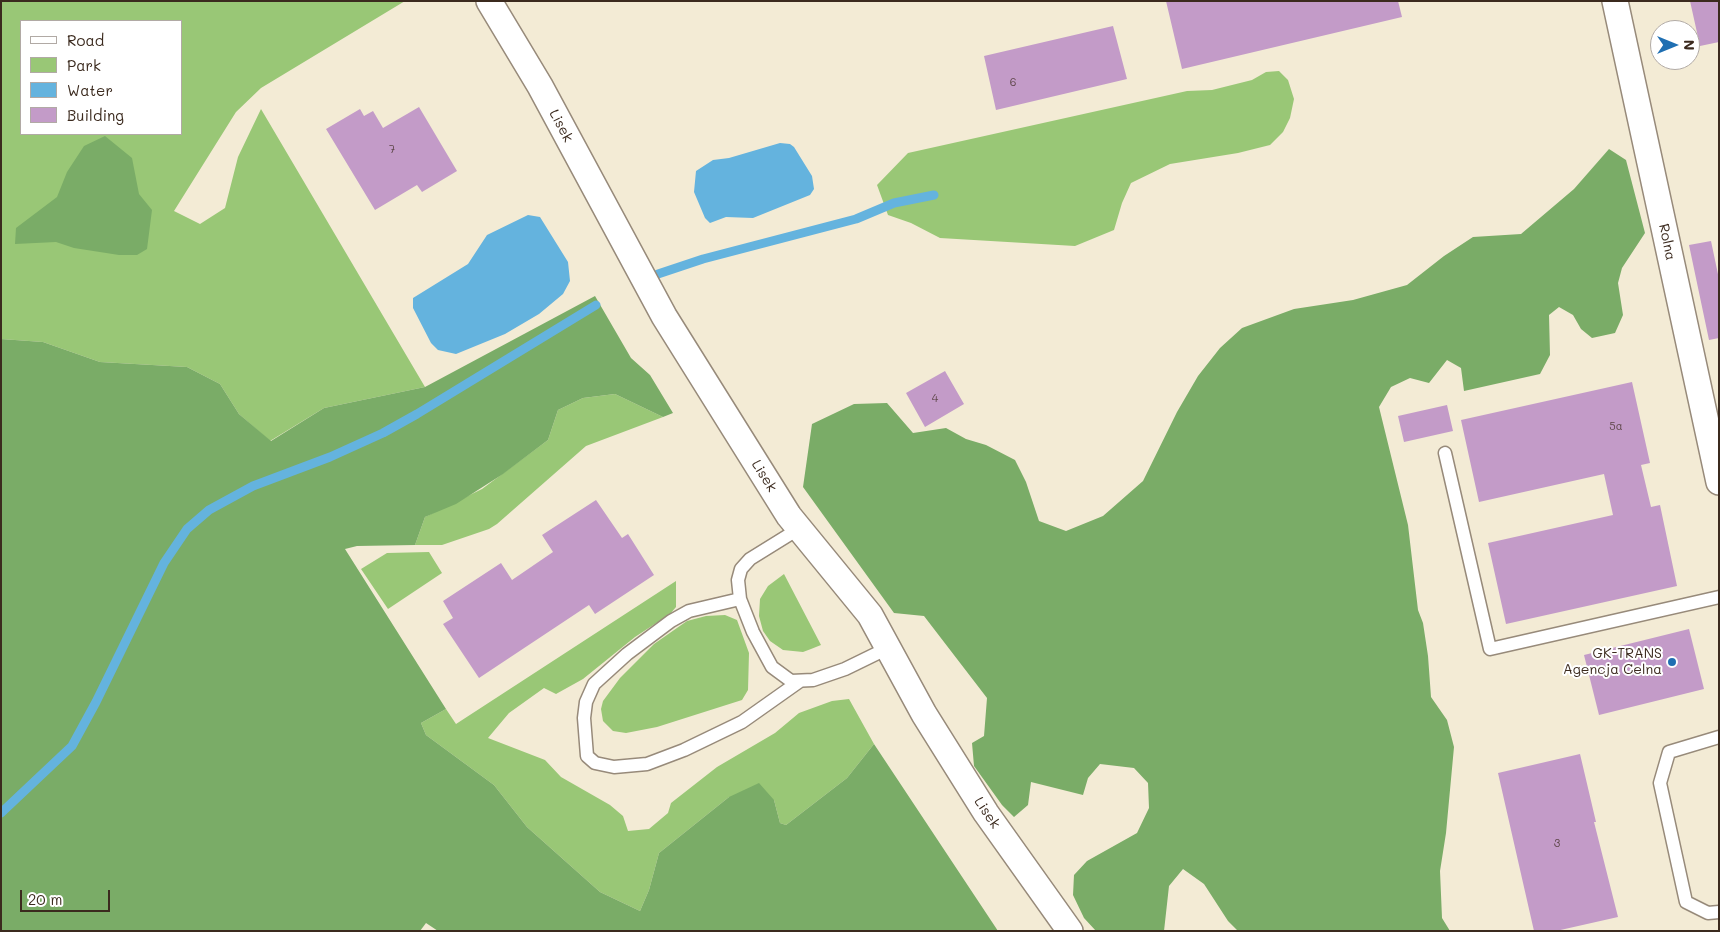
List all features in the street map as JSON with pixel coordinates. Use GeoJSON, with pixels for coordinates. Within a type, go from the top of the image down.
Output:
{"type":"FeatureCollection","features":[{"type":"Feature","properties":{"kind":"street","name":"Lisek"},"geometry":{"type":"LineString","coordinates":[[489,1],[540,86],[664,316],[789,516],[870,615],[924,714],[986,813],[1070,931]]}},
{"type":"Feature","properties":{"kind":"street","name":"Rolna"},"geometry":{"type":"LineString","coordinates":[[1615,1],[1710,401],[1719,482]]}},
{"type":"Feature","properties":{"kind":"lane"},"geometry":{"type":"LineString","coordinates":[[1445,453],[1490,649],[1719,597]]}},
{"type":"Feature","properties":{"kind":"lane"},"geometry":{"type":"LineString","coordinates":[[800,528],[750,559],[741,569],[738,580],[740,599],[753,632],[772,667],[791,681],[813,680],[837,672],[888,648]]}},
{"type":"Feature","properties":{"kind":"lane"},"geometry":{"type":"LineString","coordinates":[[740,599],[689,611],[671,621],[626,654],[594,684],[586,702],[584,718],[587,756],[596,763],[614,767],[647,764],[684,750],[742,722],[800,682]]}},
{"type":"Feature","properties":{"kind":"lane"},"geometry":{"type":"LineString","coordinates":[[1719,737],[1669,752],[1660,783],[1686,902],[1708,913],[1719,912]]}},
{"type":"Feature","properties":{"kind":"green space"},"geometry":{"type":"Polygon","coordinates":[[[1,1],[405,1],[261,88],[236,112],[174,211],[200,224],[225,208],[238,157],[261,109],[425,387],[324,408],[270,441],[239,414],[220,384],[187,367],[100,362],[43,342],[1,339],[1,1]]]}},
{"type":"Feature","properties":{"kind":"green space"},"geometry":{"type":"Polygon","coordinates":[[[1279,71],[1288,80],[1294,99],[1290,118],[1283,132],[1270,145],[1238,153],[1170,164],[1131,183],[1122,203],[1114,230],[1075,246],[940,238],[911,223],[888,215],[877,185],[908,153],[1187,91],[1212,90],[1252,80],[1266,72],[1279,71]]]}},
{"type":"Feature","properties":{"kind":"green space"},"geometry":{"type":"Polygon","coordinates":[[[105,136],[132,158],[139,194],[152,210],[147,249],[137,255],[119,255],[74,248],[56,242],[15,244],[16,228],[57,197],[67,172],[84,146],[105,136]]]}},
{"type":"Feature","properties":{"kind":"green space"},"geometry":{"type":"Polygon","coordinates":[[[1609,149],[1626,160],[1645,233],[1622,268],[1618,283],[1623,315],[1615,333],[1592,338],[1581,329],[1573,315],[1559,307],[1549,315],[1550,355],[1540,374],[1464,391],[1461,368],[1447,360],[1429,383],[1410,378],[1391,387],[1379,407],[1408,525],[1418,610],[1423,623],[1428,656],[1431,697],[1447,720],[1454,747],[1446,833],[1440,871],[1442,918],[1450,931],[1238,931],[1228,921],[1204,884],[1183,869],[1169,886],[1164,931],[1096,931],[1084,918],[1073,895],[1074,875],[1087,861],[1137,833],[1149,808],[1148,783],[1134,768],[1100,764],[1088,778],[1083,795],[1031,782],[1028,805],[1014,817],[1002,805],[974,766],[972,743],[984,736],[987,698],[924,616],[894,613],[803,487],[812,424],[854,404],[887,403],[913,433],[946,428],[966,439],[986,445],[1015,460],[1026,482],[1039,521],[1066,531],[1103,516],[1143,481],[1177,412],[1198,376],[1220,348],[1242,328],[1294,309],[1353,300],[1407,285],[1444,256],[1473,237],[1521,234],[1574,189],[1609,149]]]}},
{"type":"Feature","properties":{"kind":"green space"},"geometry":{"type":"Polygon","coordinates":[[[595,296],[631,358],[650,375],[673,413],[663,417],[615,394],[583,398],[558,410],[548,440],[503,474],[456,504],[425,517],[415,545],[357,546],[345,549],[446,709],[421,723],[426,735],[494,785],[527,827],[600,892],[640,911],[649,890],[659,853],[729,797],[759,783],[774,800],[780,823],[786,825],[847,778],[874,744],[998,931],[438,931],[426,923],[420,931],[1,931],[1,339],[43,342],[100,362],[187,367],[220,384],[239,414],[271,441],[324,408],[425,387],[595,296]]]}},
{"type":"Feature","properties":{"kind":"green space"},"geometry":{"type":"Polygon","coordinates":[[[615,394],[663,417],[586,446],[489,529],[442,545],[415,545],[425,517],[482,489],[548,440],[558,410],[583,398],[615,394]]]}},
{"type":"Feature","properties":{"kind":"green space"},"geometry":{"type":"Polygon","coordinates":[[[429,552],[442,573],[388,609],[361,569],[387,553],[429,552]]]}},
{"type":"Feature","properties":{"kind":"green space"},"geometry":{"type":"Polygon","coordinates":[[[784,574],[821,645],[803,652],[783,650],[770,641],[763,631],[759,616],[760,599],[768,586],[784,574]]]}},
{"type":"Feature","properties":{"kind":"green space"},"geometry":{"type":"Polygon","coordinates":[[[676,581],[676,607],[670,614],[635,637],[583,679],[556,694],[544,688],[509,713],[488,738],[545,760],[561,777],[610,805],[623,816],[628,831],[649,829],[668,813],[671,803],[717,767],[775,733],[799,713],[832,701],[849,699],[874,744],[847,778],[786,825],[780,823],[774,800],[729,797],[659,853],[649,890],[640,911],[600,892],[527,827],[494,785],[426,735],[421,723],[446,709],[456,724],[676,581]]]}},
{"type":"Feature","properties":{"kind":"green space"},"geometry":{"type":"Polygon","coordinates":[[[725,615],[737,620],[749,653],[748,690],[742,700],[657,727],[626,733],[613,731],[603,721],[601,709],[603,701],[620,678],[654,644],[687,621],[706,616],[725,615]]]}},
{"type":"Feature","properties":{"kind":"water"},"geometry":{"type":"Polygon","coordinates":[[[780,143],[790,144],[794,147],[812,176],[814,189],[810,195],[753,218],[726,217],[710,223],[705,218],[694,192],[696,171],[713,160],[729,158],[780,143]]]}},
{"type":"Feature","properties":{"kind":"water"},"geometry":{"type":"Polygon","coordinates":[[[528,215],[540,217],[568,262],[570,281],[563,294],[539,314],[505,334],[456,354],[438,350],[431,343],[413,308],[413,298],[468,264],[487,235],[528,215]]]}},
{"type":"Feature","properties":{"kind":"building"},"geometry":{"type":"Polygon","coordinates":[[[1166,1],[1398,1],[1402,17],[1182,69],[1166,1]]]}},
{"type":"Feature","properties":{"kind":"building"},"geometry":{"type":"Polygon","coordinates":[[[1690,1],[1719,1],[1719,42],[1700,46],[1700,20],[1694,20],[1690,1]]]}},
{"type":"Feature","properties":{"kind":"building"},"geometry":{"type":"Polygon","coordinates":[[[1113,26],[1127,79],[996,110],[984,56],[1113,26]]]}},
{"type":"Feature","properties":{"kind":"building"},"geometry":{"type":"Polygon","coordinates":[[[419,107],[457,171],[422,192],[417,185],[375,210],[326,129],[360,109],[364,116],[373,111],[383,128],[419,107]]]}},
{"type":"Feature","properties":{"kind":"building"},"geometry":{"type":"Polygon","coordinates":[[[1711,241],[1719,279],[1719,338],[1709,340],[1689,245],[1711,241]]]}},
{"type":"Feature","properties":{"kind":"building"},"geometry":{"type":"Polygon","coordinates":[[[945,371],[964,404],[925,427],[906,393],[945,371]]]}},
{"type":"Feature","properties":{"kind":"building"},"geometry":{"type":"Polygon","coordinates":[[[1632,382],[1650,463],[1641,465],[1651,507],[1660,505],[1677,586],[1506,624],[1488,543],[1613,515],[1604,474],[1479,502],[1461,420],[1632,382]]]}},
{"type":"Feature","properties":{"kind":"building"},"geometry":{"type":"Polygon","coordinates":[[[1447,405],[1453,431],[1404,442],[1398,416],[1447,405]]]}},
{"type":"Feature","properties":{"kind":"building"},"geometry":{"type":"Polygon","coordinates":[[[596,500],[622,538],[628,534],[654,575],[595,614],[589,605],[479,678],[443,624],[453,618],[443,601],[501,563],[512,580],[553,552],[542,535],[596,500]]]}},
{"type":"Feature","properties":{"kind":"building"},"geometry":{"type":"Polygon","coordinates":[[[1689,629],[1704,689],[1599,715],[1584,655],[1689,629]]]}},
{"type":"Feature","properties":{"kind":"building"},"geometry":{"type":"Polygon","coordinates":[[[1580,754],[1596,822],[1594,822],[1618,917],[1556,931],[1534,931],[1498,773],[1580,754]]]}},
{"type":"Feature","properties":{"kind":"waterway"},"geometry":{"type":"LineString","coordinates":[[658,274],[703,259],[856,219],[894,203],[934,195]]}},
{"type":"Feature","properties":{"kind":"waterway"},"geometry":{"type":"LineString","coordinates":[[1,813],[72,746],[96,702],[164,563],[187,529],[209,510],[253,486],[330,457],[383,433],[596,305]]}},
{"type":"Feature","properties":{"kind":"place","name":"GK-TRANS Agencja Celna"},"geometry":{"type":"Point","coordinates":[1672,662]}}]}
